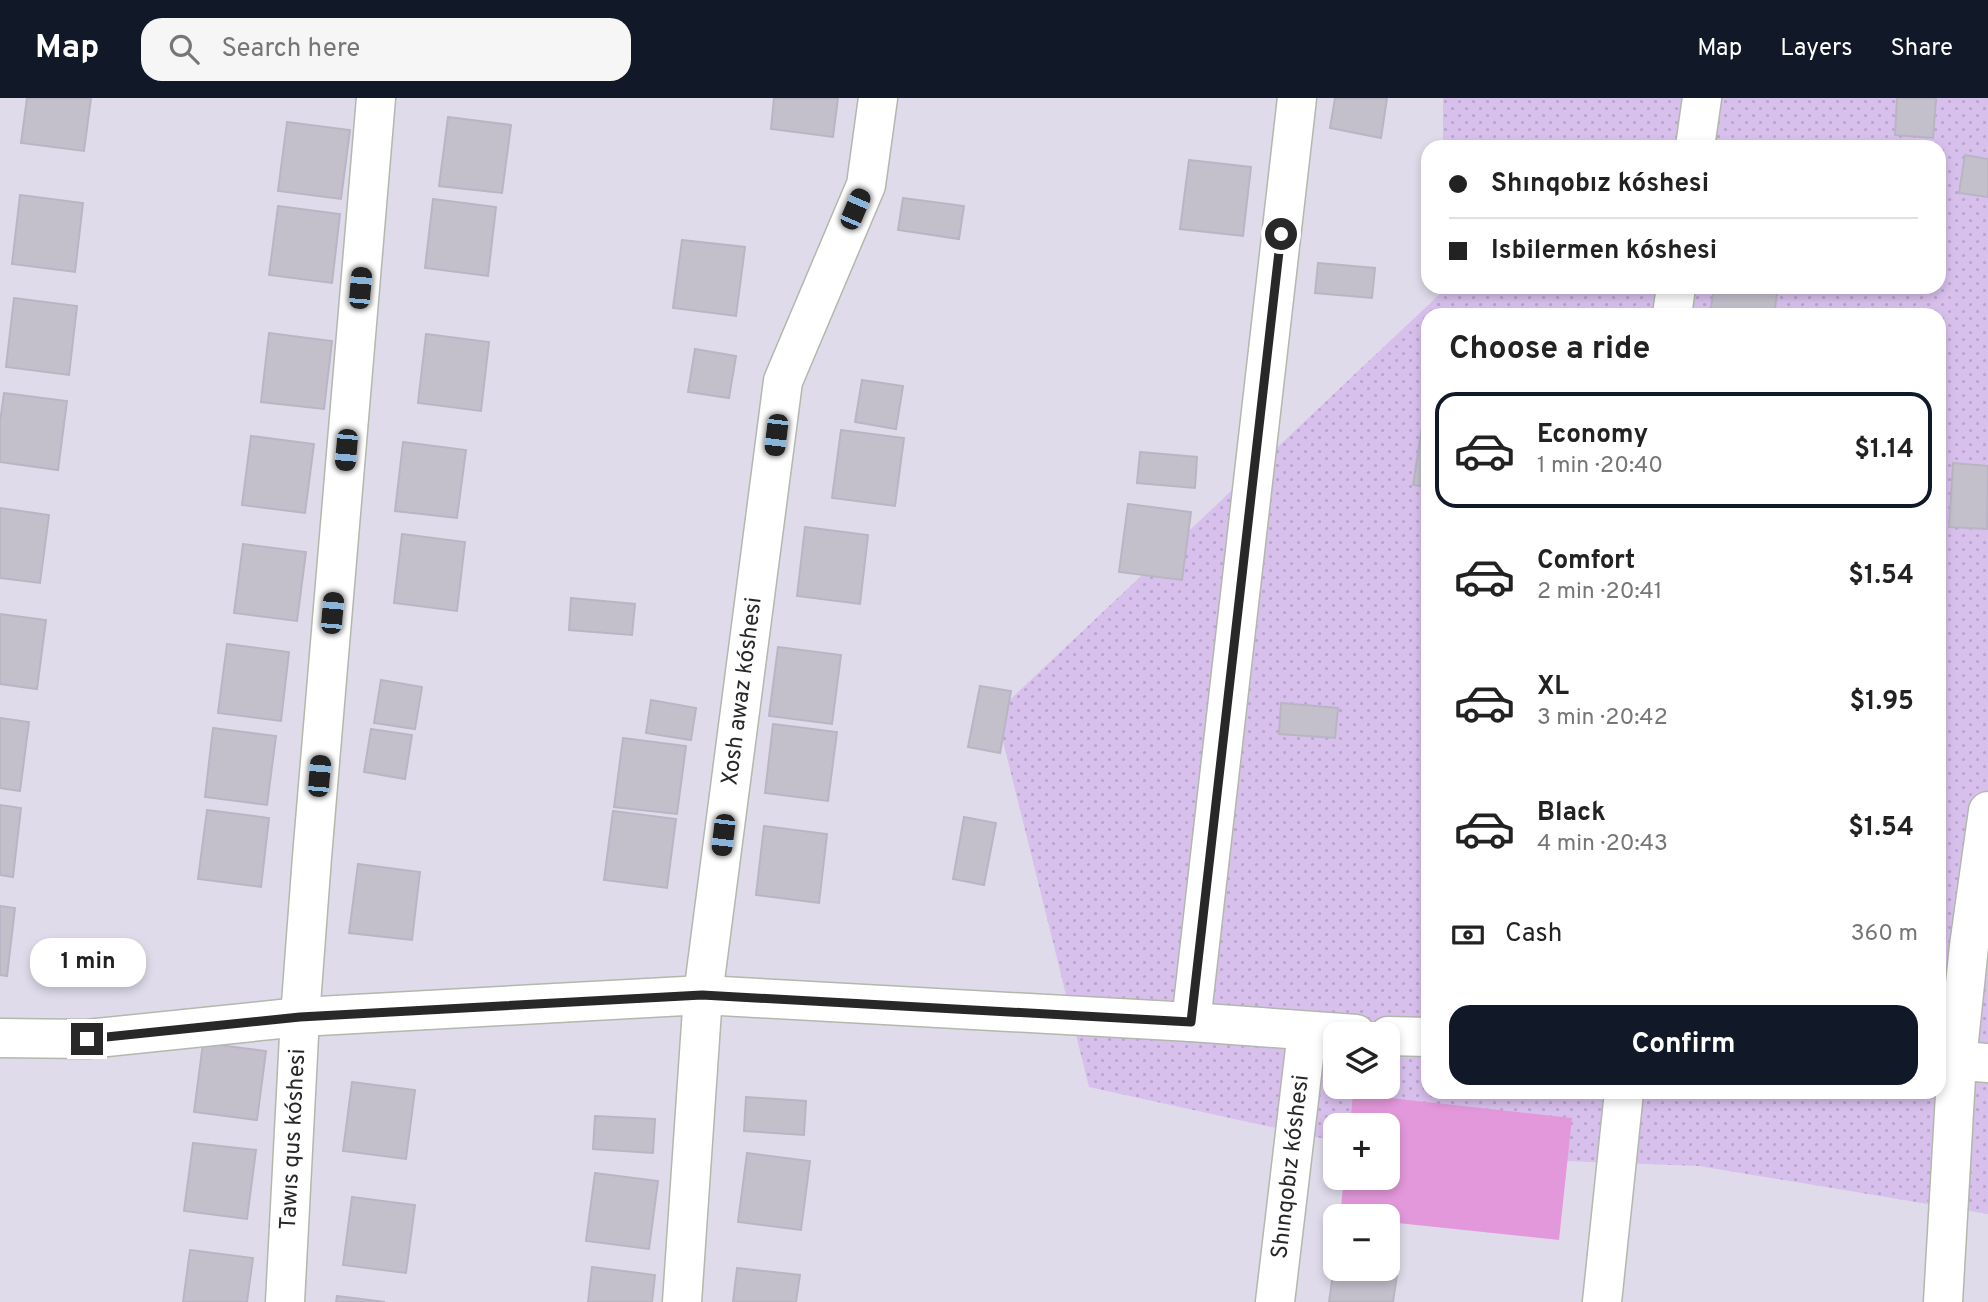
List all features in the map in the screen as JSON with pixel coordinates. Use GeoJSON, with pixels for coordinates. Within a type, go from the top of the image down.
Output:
{"type":"FeatureCollection","features":[{"type":"Feature","properties":{"kind":"street","name":"Tawıs qus kóshesi"},"geometry":{"type":"LineString","coordinates":[[285,1302],[300,1017],[376,98]]}},
{"type":"Feature","properties":{"kind":"street","name":"Xosh awaz kóshesi"},"geometry":{"type":"LineString","coordinates":[[682,1302],[702,995],[783,382],[866,185],[878,98]]}},
{"type":"Feature","properties":{"kind":"street"},"geometry":{"type":"LineString","coordinates":[[1191,1022],[1297,98]]}},
{"type":"Feature","properties":{"kind":"street"},"geometry":{"type":"LineString","coordinates":[[1696,140],[1702,98]]}},
{"type":"Feature","properties":{"kind":"street"},"geometry":{"type":"LineString","coordinates":[[1943,1302],[1969,946],[1988,811]]}},
{"type":"Feature","properties":{"kind":"street"},"geometry":{"type":"LineString","coordinates":[[0,1038],[87,1039],[300,1017],[702,995],[1191,1022],[1323,1033]]}},
{"type":"Feature","properties":{"kind":"street","name":"Shınqobız kóshesi"},"geometry":{"type":"LineString","coordinates":[[1275,1302],[1307,1032]]}},
{"type":"Feature","properties":{"kind":"street"},"geometry":{"type":"LineString","coordinates":[[1400,1036],[1421,1037]]}},
{"type":"Feature","properties":{"kind":"street"},"geometry":{"type":"LineString","coordinates":[[1602,1302],[1623,1099]]}},
{"type":"Feature","properties":{"kind":"sand"},"geometry":{"type":"Polygon","coordinates":[[[1443,98],[1988,98],[1988,1214],[1699,1166],[1403,1155],[1400,1149],[1400,1113],[1323,1113],[1323,1138],[1089,1087],[996,713],[1421,312],[1421,1099],[1946,1099],[1946,308],[1425,308],[1440,294],[1946,294],[1946,140],[1443,140],[1443,98]]]}},
{"type":"Feature","properties":{"kind":"shaded area"},"geometry":{"type":"Polygon","coordinates":[[[1353,1099],[1399,1099],[1572,1118],[1559,1240],[1400,1223],[1400,1204],[1341,1204],[1343,1190],[1400,1190],[1400,1113],[1351,1113],[1353,1099]]]}},
{"type":"Feature","properties":{"kind":"building"},"geometry":{"type":"Polygon","coordinates":[[[27,98],[91,98],[84,151],[21,143],[27,98]]]}},
{"type":"Feature","properties":{"kind":"building"},"geometry":{"type":"Polygon","coordinates":[[[774,98],[838,98],[833,137],[771,129],[774,98]]]}},
{"type":"Feature","properties":{"kind":"building"},"geometry":{"type":"Polygon","coordinates":[[[1335,98],[1387,98],[1381,138],[1330,128],[1335,98]]]}},
{"type":"Feature","properties":{"kind":"building"},"geometry":{"type":"Polygon","coordinates":[[[1897,98],[1936,98],[1933,138],[1895,135],[1897,98]]]}},
{"type":"Feature","properties":{"kind":"building"},"geometry":{"type":"Polygon","coordinates":[[[448,117],[511,125],[502,193],[439,186],[448,117]]]}},
{"type":"Feature","properties":{"kind":"building"},"geometry":{"type":"Polygon","coordinates":[[[287,122],[350,130],[341,199],[278,191],[287,122]]]}},
{"type":"Feature","properties":{"kind":"building"},"geometry":{"type":"Polygon","coordinates":[[[1965,155],[1988,159],[1988,197],[1959,193],[1965,155]]]}},
{"type":"Feature","properties":{"kind":"building"},"geometry":{"type":"Polygon","coordinates":[[[1189,160],[1251,167],[1243,236],[1180,229],[1189,160]]]}},
{"type":"Feature","properties":{"kind":"building"},"geometry":{"type":"Polygon","coordinates":[[[20,195],[83,203],[75,272],[12,264],[20,195]]]}},
{"type":"Feature","properties":{"kind":"building"},"geometry":{"type":"Polygon","coordinates":[[[903,198],[964,206],[959,239],[898,230],[903,198]]]}},
{"type":"Feature","properties":{"kind":"building"},"geometry":{"type":"Polygon","coordinates":[[[433,199],[496,207],[488,276],[425,268],[433,199]]]}},
{"type":"Feature","properties":{"kind":"building"},"geometry":{"type":"Polygon","coordinates":[[[278,206],[340,214],[332,283],[269,275],[278,206]]]}},
{"type":"Feature","properties":{"kind":"building"},"geometry":{"type":"Polygon","coordinates":[[[682,240],[745,247],[736,316],[673,308],[682,240]]]}},
{"type":"Feature","properties":{"kind":"building"},"geometry":{"type":"Polygon","coordinates":[[[1318,263],[1375,268],[1372,298],[1315,293],[1318,263]]]}},
{"type":"Feature","properties":{"kind":"building"},"geometry":{"type":"Polygon","coordinates":[[[1713,294],[1777,294],[1775,308],[1711,308],[1713,294]]]}},
{"type":"Feature","properties":{"kind":"building"},"geometry":{"type":"Polygon","coordinates":[[[14,298],[77,306],[69,375],[6,367],[14,298]]]}},
{"type":"Feature","properties":{"kind":"building"},"geometry":{"type":"Polygon","coordinates":[[[269,333],[332,341],[324,409],[261,402],[269,333]]]}},
{"type":"Feature","properties":{"kind":"building"},"geometry":{"type":"Polygon","coordinates":[[[426,334],[489,342],[481,411],[418,403],[426,334]]]}},
{"type":"Feature","properties":{"kind":"building"},"geometry":{"type":"Polygon","coordinates":[[[695,349],[736,356],[729,398],[688,392],[695,349]]]}},
{"type":"Feature","properties":{"kind":"building"},"geometry":{"type":"Polygon","coordinates":[[[862,380],[903,386],[896,429],[855,422],[862,380]]]}},
{"type":"Feature","properties":{"kind":"building"},"geometry":{"type":"Polygon","coordinates":[[[4,393],[67,401],[58,470],[0,462],[0,422],[4,393]]]}},
{"type":"Feature","properties":{"kind":"building"},"geometry":{"type":"Polygon","coordinates":[[[841,430],[904,438],[895,506],[832,498],[841,430]]]}},
{"type":"Feature","properties":{"kind":"building"},"geometry":{"type":"Polygon","coordinates":[[[1421,434],[1421,486],[1413,485],[1421,434]]]}},
{"type":"Feature","properties":{"kind":"building"},"geometry":{"type":"Polygon","coordinates":[[[251,436],[314,444],[305,513],[242,505],[251,436]]]}},
{"type":"Feature","properties":{"kind":"building"},"geometry":{"type":"Polygon","coordinates":[[[403,442],[466,450],[457,518],[395,511],[403,442]]]}},
{"type":"Feature","properties":{"kind":"building"},"geometry":{"type":"Polygon","coordinates":[[[1140,452],[1197,457],[1195,488],[1137,483],[1140,452]]]}},
{"type":"Feature","properties":{"kind":"building"},"geometry":{"type":"Polygon","coordinates":[[[1953,463],[1988,466],[1987,529],[1949,527],[1953,463]]]}},
{"type":"Feature","properties":{"kind":"building"},"geometry":{"type":"Polygon","coordinates":[[[1128,504],[1191,512],[1182,580],[1119,572],[1128,504]]]}},
{"type":"Feature","properties":{"kind":"building"},"geometry":{"type":"Polygon","coordinates":[[[0,508],[49,515],[40,583],[0,578],[0,508]]]}},
{"type":"Feature","properties":{"kind":"building"},"geometry":{"type":"Polygon","coordinates":[[[805,527],[868,535],[860,604],[797,596],[805,527]]]}},
{"type":"Feature","properties":{"kind":"building"},"geometry":{"type":"Polygon","coordinates":[[[402,534],[465,542],[457,611],[394,603],[402,534]]]}},
{"type":"Feature","properties":{"kind":"building"},"geometry":{"type":"Polygon","coordinates":[[[243,544],[306,552],[297,621],[234,613],[243,544]]]}},
{"type":"Feature","properties":{"kind":"building"},"geometry":{"type":"Polygon","coordinates":[[[571,598],[635,604],[632,635],[569,630],[571,598]]]}},
{"type":"Feature","properties":{"kind":"building"},"geometry":{"type":"Polygon","coordinates":[[[0,614],[46,620],[37,689],[0,684],[0,614]]]}},
{"type":"Feature","properties":{"kind":"building"},"geometry":{"type":"Polygon","coordinates":[[[227,644],[289,652],[281,721],[218,713],[227,644]]]}},
{"type":"Feature","properties":{"kind":"building"},"geometry":{"type":"Polygon","coordinates":[[[778,647],[841,655],[832,724],[769,716],[778,647]]]}},
{"type":"Feature","properties":{"kind":"building"},"geometry":{"type":"Polygon","coordinates":[[[381,680],[422,687],[415,729],[374,723],[381,680]]]}},
{"type":"Feature","properties":{"kind":"building"},"geometry":{"type":"Polygon","coordinates":[[[980,686],[1011,691],[1000,753],[968,747],[980,686]]]}},
{"type":"Feature","properties":{"kind":"building"},"geometry":{"type":"Polygon","coordinates":[[[651,700],[696,708],[691,740],[646,733],[651,700]]]}},
{"type":"Feature","properties":{"kind":"building"},"geometry":{"type":"Polygon","coordinates":[[[1281,703],[1338,708],[1335,738],[1279,734],[1281,703]]]}},
{"type":"Feature","properties":{"kind":"building"},"geometry":{"type":"Polygon","coordinates":[[[0,718],[29,722],[20,791],[0,788],[0,718]]]}},
{"type":"Feature","properties":{"kind":"building"},"geometry":{"type":"Polygon","coordinates":[[[773,724],[837,732],[828,801],[765,793],[773,724]]]}},
{"type":"Feature","properties":{"kind":"building"},"geometry":{"type":"Polygon","coordinates":[[[213,728],[276,736],[267,805],[205,797],[213,728]]]}},
{"type":"Feature","properties":{"kind":"building"},"geometry":{"type":"Polygon","coordinates":[[[371,729],[412,735],[405,779],[364,772],[371,729]]]}},
{"type":"Feature","properties":{"kind":"building"},"geometry":{"type":"Polygon","coordinates":[[[623,738],[686,746],[677,814],[614,807],[623,738]]]}},
{"type":"Feature","properties":{"kind":"building"},"geometry":{"type":"Polygon","coordinates":[[[0,805],[21,808],[13,877],[0,875],[0,805]]]}},
{"type":"Feature","properties":{"kind":"building"},"geometry":{"type":"Polygon","coordinates":[[[207,810],[269,818],[261,887],[198,879],[207,810]]]}},
{"type":"Feature","properties":{"kind":"building"},"geometry":{"type":"Polygon","coordinates":[[[613,811],[676,819],[667,888],[604,880],[613,811]]]}},
{"type":"Feature","properties":{"kind":"building"},"geometry":{"type":"Polygon","coordinates":[[[964,817],[996,823],[984,885],[953,879],[964,817]]]}},
{"type":"Feature","properties":{"kind":"building"},"geometry":{"type":"Polygon","coordinates":[[[764,826],[827,834],[819,903],[756,895],[764,826]]]}},
{"type":"Feature","properties":{"kind":"building"},"geometry":{"type":"Polygon","coordinates":[[[358,864],[420,872],[412,940],[349,933],[358,864]]]}},
{"type":"Feature","properties":{"kind":"building"},"geometry":{"type":"Polygon","coordinates":[[[0,906],[15,908],[7,976],[0,975],[0,906]]]}},
{"type":"Feature","properties":{"kind":"building"},"geometry":{"type":"Polygon","coordinates":[[[203,1043],[266,1051],[257,1120],[194,1112],[203,1043]]]}},
{"type":"Feature","properties":{"kind":"building"},"geometry":{"type":"Polygon","coordinates":[[[352,1082],[415,1090],[406,1159],[343,1151],[352,1082]]]}},
{"type":"Feature","properties":{"kind":"building"},"geometry":{"type":"Polygon","coordinates":[[[746,1097],[806,1101],[804,1135],[744,1131],[746,1097]]]}},
{"type":"Feature","properties":{"kind":"building"},"geometry":{"type":"Polygon","coordinates":[[[595,1116],[655,1119],[653,1153],[593,1149],[595,1116]]]}},
{"type":"Feature","properties":{"kind":"building"},"geometry":{"type":"Polygon","coordinates":[[[193,1143],[256,1150],[247,1219],[184,1211],[193,1143]]]}},
{"type":"Feature","properties":{"kind":"building"},"geometry":{"type":"Polygon","coordinates":[[[747,1153],[810,1161],[801,1230],[738,1222],[747,1153]]]}},
{"type":"Feature","properties":{"kind":"building"},"geometry":{"type":"Polygon","coordinates":[[[595,1173],[658,1181],[649,1249],[586,1241],[595,1173]]]}},
{"type":"Feature","properties":{"kind":"building"},"geometry":{"type":"Polygon","coordinates":[[[352,1197],[415,1205],[406,1273],[343,1265],[352,1197]]]}},
{"type":"Feature","properties":{"kind":"building"},"geometry":{"type":"Polygon","coordinates":[[[190,1250],[253,1258],[247,1302],[183,1302],[190,1250]]]}},
{"type":"Feature","properties":{"kind":"building"},"geometry":{"type":"Polygon","coordinates":[[[592,1267],[655,1275],[652,1302],[588,1302],[592,1267]]]}},
{"type":"Feature","properties":{"kind":"building"},"geometry":{"type":"Polygon","coordinates":[[[737,1268],[800,1275],[796,1302],[733,1302],[737,1268]]]}},
{"type":"Feature","properties":{"kind":"building"},"geometry":{"type":"Polygon","coordinates":[[[1332,1281],[1396,1281],[1393,1302],[1329,1302],[1332,1281]]]}},
{"type":"Feature","properties":{"kind":"building"},"geometry":{"type":"Polygon","coordinates":[[[337,1296],[385,1302],[336,1302],[337,1296]]]}},
{"type":"Feature","properties":{"kind":"route"},"geometry":{"type":"LineString","coordinates":[[87,1039],[300,1017],[702,995],[1191,1022],[1281,234]]}}]}
